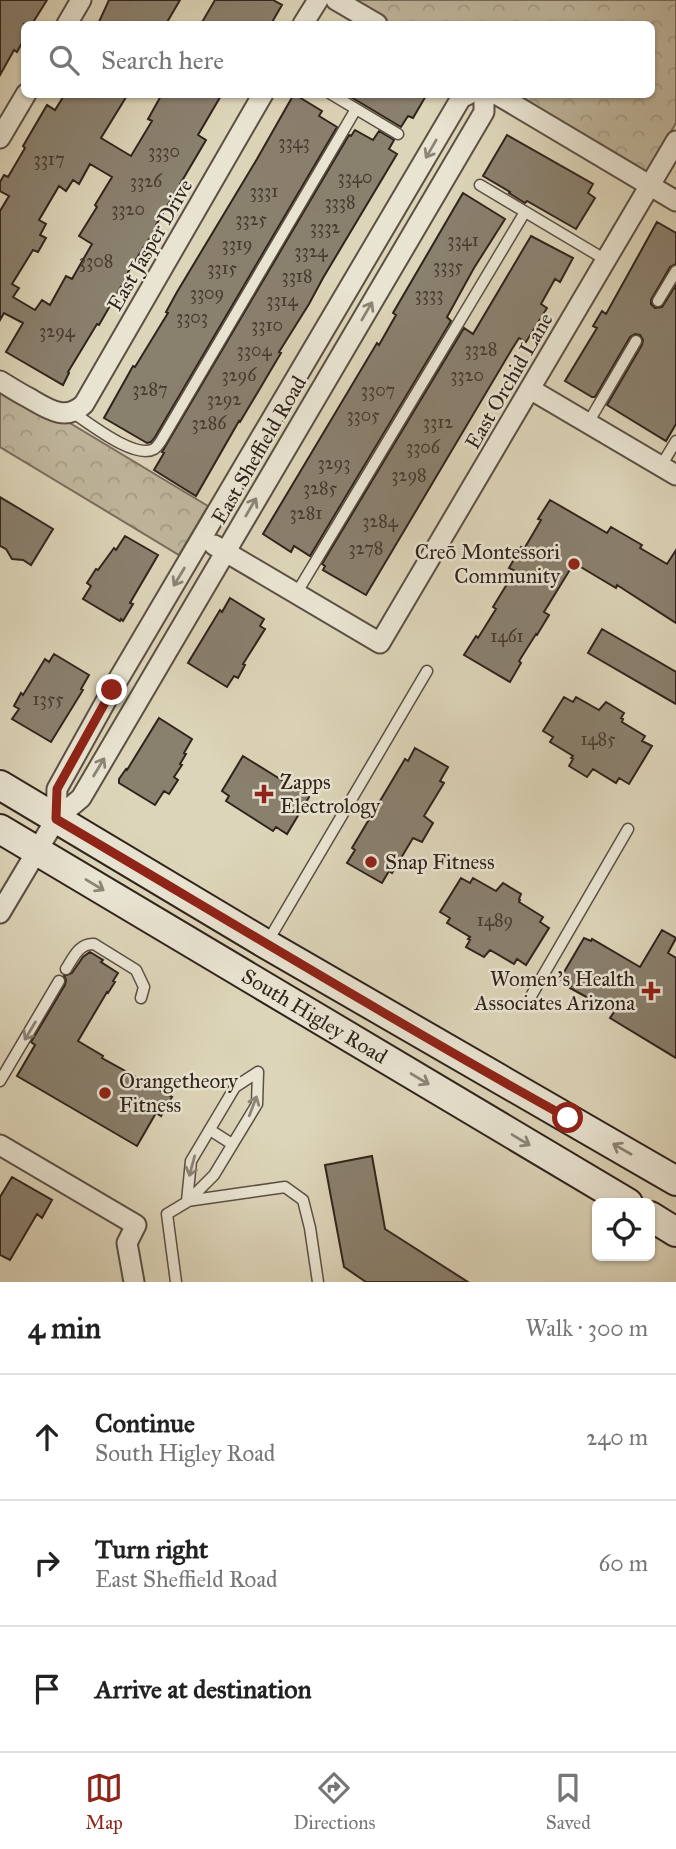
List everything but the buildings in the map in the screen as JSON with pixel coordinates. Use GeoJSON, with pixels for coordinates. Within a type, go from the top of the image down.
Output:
{"type":"FeatureCollection","features":[{"type":"Feature","properties":{"kind":"main road","name":"South Higley Road"},"geometry":{"type":"LineString","coordinates":[[0,785],[47,834],[463,1105],[620,1198]]}},
{"type":"Feature","properties":{"kind":"main road","name":"South Higley Road"},"geometry":{"type":"LineString","coordinates":[[0,829],[47,834],[266,944],[676,1181]]}},
{"type":"Feature","properties":{"kind":"main road"},"geometry":{"type":"LineString","coordinates":[[463,1105],[482,1070]]}},
{"type":"Feature","properties":{"kind":"main road"},"geometry":{"type":"LineString","coordinates":[[655,1219],[676,1232]]}},
{"type":"Feature","properties":{"kind":"street"},"geometry":{"type":"LineString","coordinates":[[69,21],[81,0]]}},
{"type":"Feature","properties":{"kind":"street"},"geometry":{"type":"LineString","coordinates":[[305,21],[318,0]]}},
{"type":"Feature","properties":{"kind":"street"},"geometry":{"type":"LineString","coordinates":[[335,0],[372,21]]}},
{"type":"Feature","properties":{"kind":"street"},"geometry":{"type":"LineString","coordinates":[[0,138],[24,98]]}},
{"type":"Feature","properties":{"kind":"street","name":"East Jasper Drive"},"geometry":{"type":"LineString","coordinates":[[71,413],[81,408],[87,400],[261,98]]}},
{"type":"Feature","properties":{"kind":"street","name":"East Sheffield Road"},"geometry":{"type":"LineString","coordinates":[[47,834],[57,789],[112,690],[461,98]]}},
{"type":"Feature","properties":{"kind":"street","name":"East Sheffield Road"},"geometry":{"type":"LineString","coordinates":[[47,834],[81,798],[484,112],[484,98]]}},
{"type":"Feature","properties":{"kind":"street"},"geometry":{"type":"LineString","coordinates":[[503,98],[676,201]]}},
{"type":"Feature","properties":{"kind":"street","name":"East Orchid Lane"},"geometry":{"type":"LineString","coordinates":[[296,594],[380,643],[676,141]]}},
{"type":"Feature","properties":{"kind":"street"},"geometry":{"type":"LineString","coordinates":[[0,381],[54,412],[71,413]]}},
{"type":"Feature","properties":{"kind":"street"},"geometry":{"type":"LineString","coordinates":[[530,389],[668,470]]}},
{"type":"Feature","properties":{"kind":"street"},"geometry":{"type":"LineString","coordinates":[[202,538],[296,594]]}},
{"type":"Feature","properties":{"kind":"street"},"geometry":{"type":"LineString","coordinates":[[0,913],[47,834]]}},
{"type":"Feature","properties":{"kind":"street"},"geometry":{"type":"LineString","coordinates":[[1,1149],[136,1225],[127,1243],[134,1282]]}},
{"type":"Feature","properties":{"kind":"lane"},"geometry":{"type":"LineString","coordinates":[[338,98],[398,134]]}},
{"type":"Feature","properties":{"kind":"lane"},"geometry":{"type":"LineString","coordinates":[[71,413],[127,447],[141,452],[154,449],[356,109]]}},
{"type":"Feature","properties":{"kind":"lane"},"geometry":{"type":"LineString","coordinates":[[480,186],[606,260]]}},
{"type":"Feature","properties":{"kind":"lane"},"geometry":{"type":"LineString","coordinates":[[296,594],[525,212]]}},
{"type":"Feature","properties":{"kind":"lane"},"geometry":{"type":"LineString","coordinates":[[658,301],[676,271]]}},
{"type":"Feature","properties":{"kind":"lane"},"geometry":{"type":"LineString","coordinates":[[588,423],[636,341]]}},
{"type":"Feature","properties":{"kind":"lane"},"geometry":{"type":"LineString","coordinates":[[668,470],[676,440]]}},
{"type":"Feature","properties":{"kind":"lane"},"geometry":{"type":"LineString","coordinates":[[266,944],[427,671]]}},
{"type":"Feature","properties":{"kind":"lane"},"geometry":{"type":"LineString","coordinates":[[527,1003],[628,829]]}},
{"type":"Feature","properties":{"kind":"lane"},"geometry":{"type":"LineString","coordinates":[[66,969],[79,949],[87,944],[94,944],[136,970],[144,987],[141,998]]}},
{"type":"Feature","properties":{"kind":"lane"},"geometry":{"type":"LineString","coordinates":[[0,1081],[60,981]]}},
{"type":"Feature","properties":{"kind":"lane"},"geometry":{"type":"LineString","coordinates":[[176,1282],[167,1214],[187,1202],[214,1175],[257,1104],[258,1072],[236,1087],[191,1161],[187,1202]]}},
{"type":"Feature","properties":{"kind":"lane"},"geometry":{"type":"LineString","coordinates":[[210,1130],[232,1144]]}},
{"type":"Feature","properties":{"kind":"lane"},"geometry":{"type":"LineString","coordinates":[[187,1202],[285,1187],[303,1200],[318,1282]]}},
{"type":"Feature","properties":{"kind":"green space"},"geometry":{"type":"Polygon","coordinates":[[[348,0],[676,0],[676,123],[645,175],[513,98],[655,98],[655,21],[384,21],[348,0]]]}},
{"type":"Feature","properties":{"kind":"green space"},"geometry":{"type":"Polygon","coordinates":[[[0,381],[208,506],[179,555],[0,447],[0,381]]]}},
{"type":"Feature","properties":{"kind":"place","name":"Creō Montessori Community"},"geometry":{"type":"Point","coordinates":[574,564]}},
{"type":"Feature","properties":{"kind":"place","name":"Zapps Electrology"},"geometry":{"type":"Point","coordinates":[264,794]}},
{"type":"Feature","properties":{"kind":"place","name":"Snap Fitness"},"geometry":{"type":"Point","coordinates":[371,862]}},
{"type":"Feature","properties":{"kind":"place","name":"Women's Health Associates Arizona"},"geometry":{"type":"Point","coordinates":[651,991]}},
{"type":"Feature","properties":{"kind":"place","name":"Orangetheory Fitness"},"geometry":{"type":"Point","coordinates":[105,1093]}},
{"type":"Feature","properties":{"kind":"route"},"geometry":{"type":"LineString","coordinates":[[112,690],[57,789],[56,819],[568,1118]]}}]}
